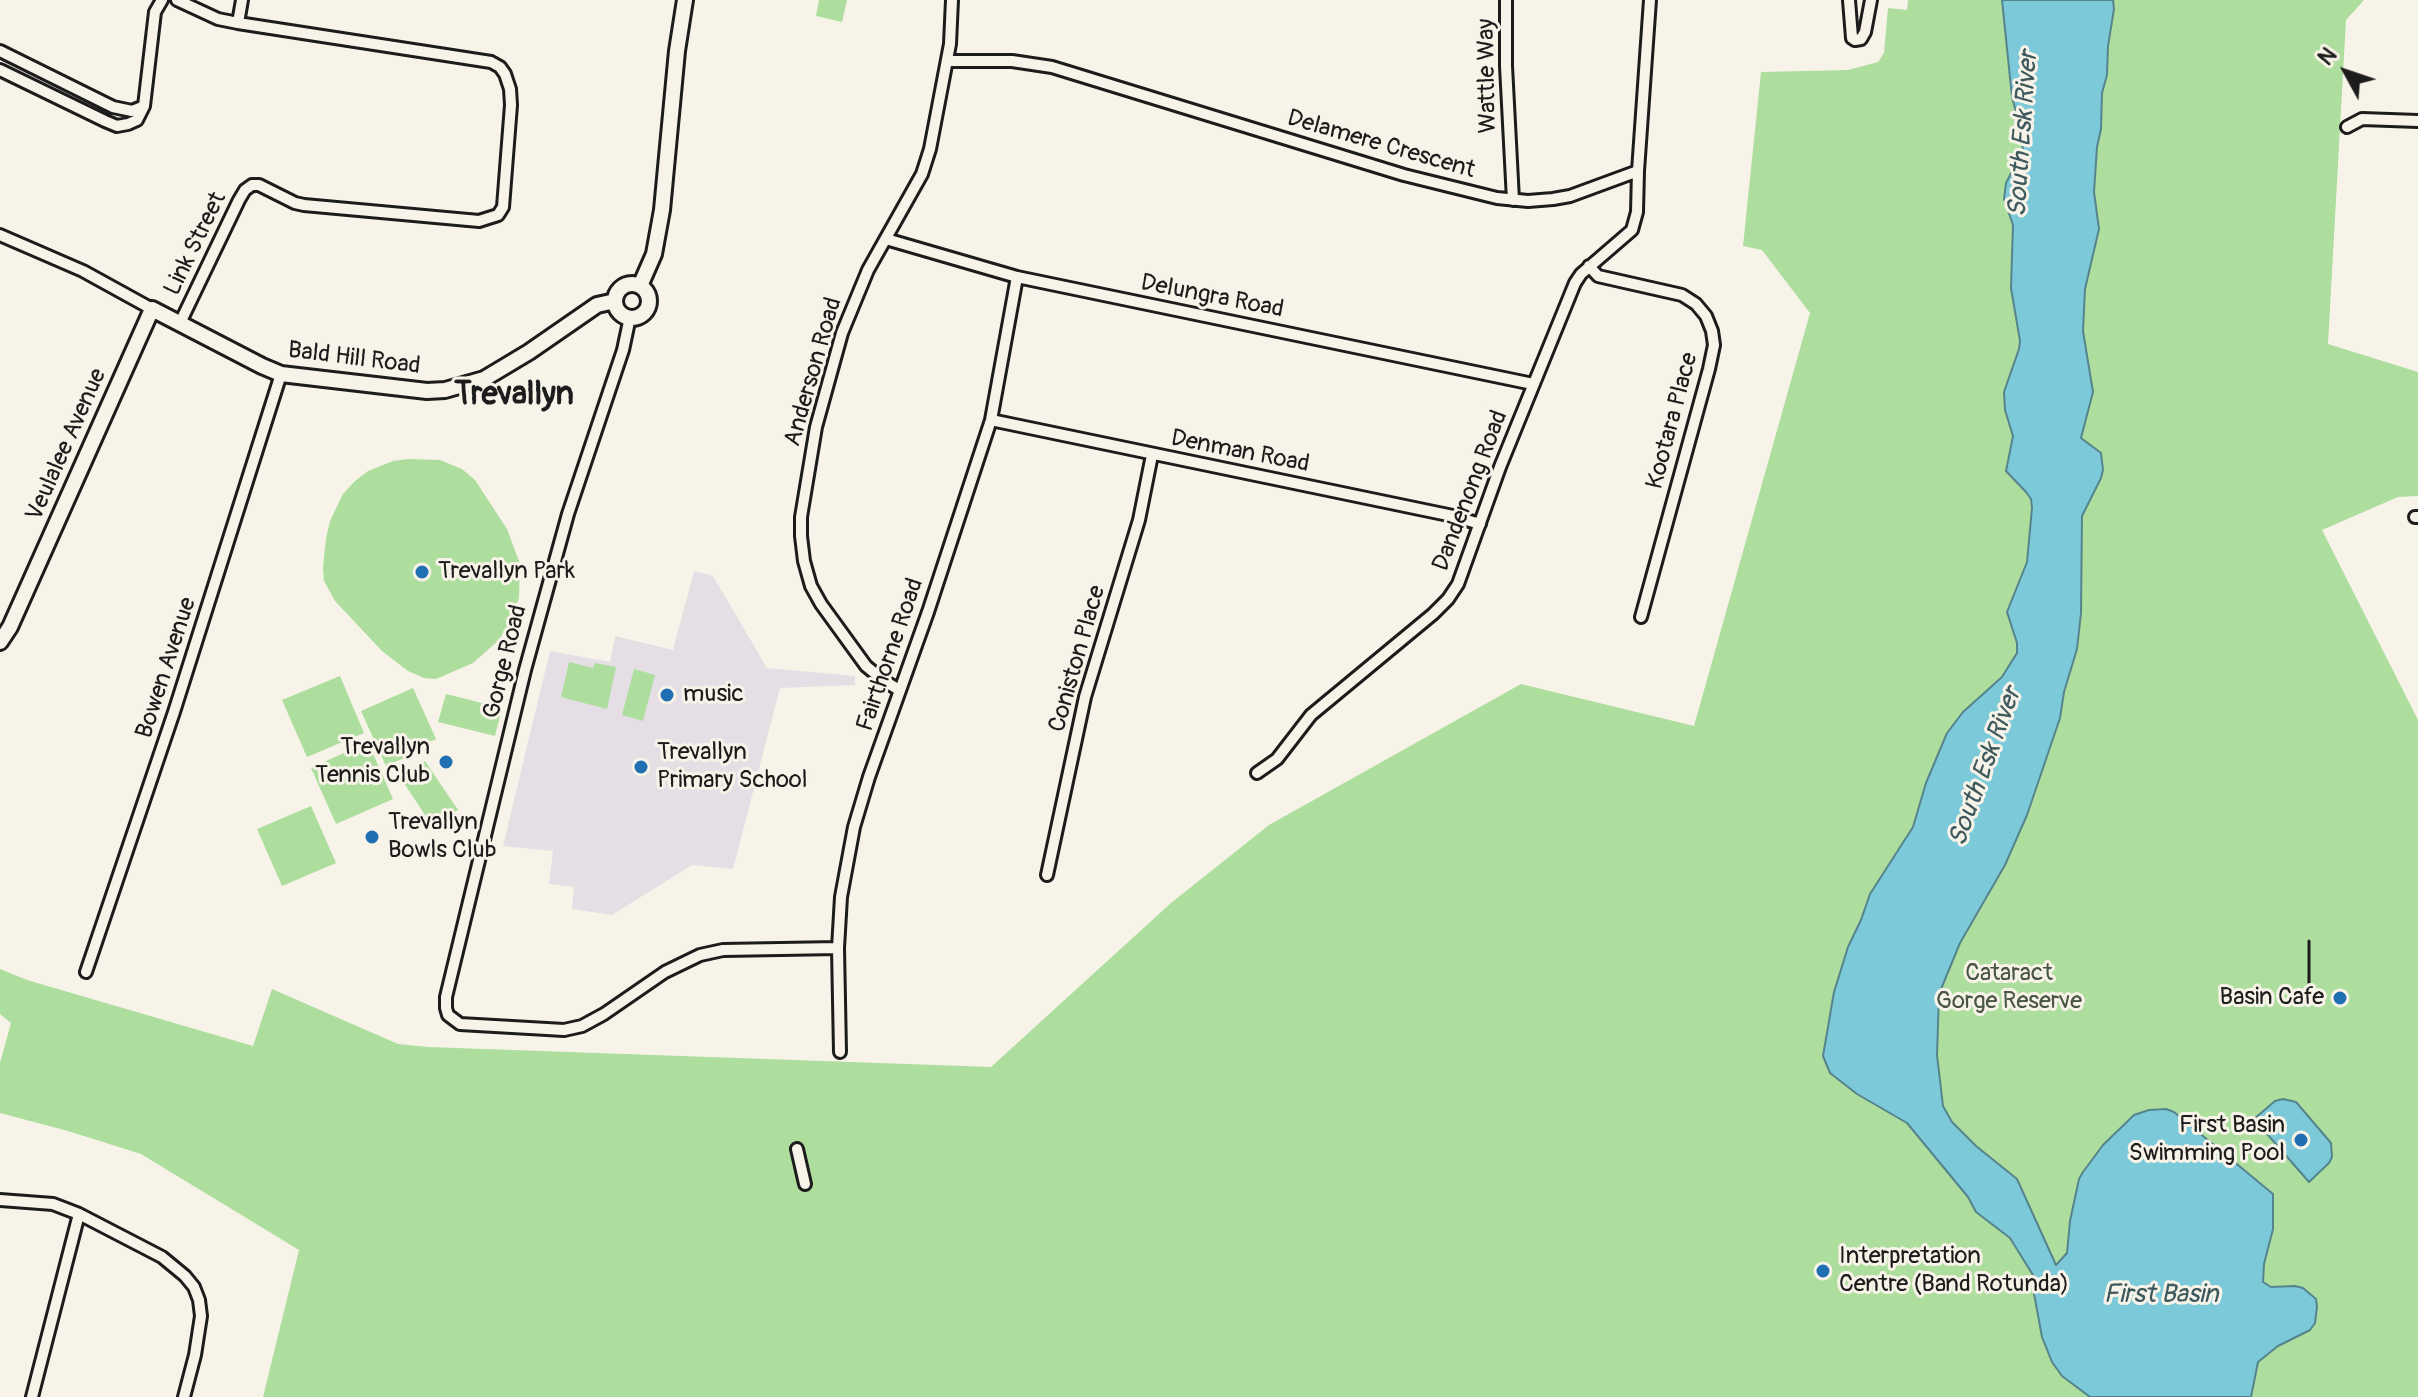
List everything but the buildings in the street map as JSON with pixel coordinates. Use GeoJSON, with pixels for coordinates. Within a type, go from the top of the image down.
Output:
{"type":"FeatureCollection","features":[{"type":"Feature","properties":{"kind":"street"},"geometry":{"type":"LineString","coordinates":[[0,70],[117,126],[128,124],[137,120],[144,106],[155,12],[162,0]]}},
{"type":"Feature","properties":{"kind":"street"},"geometry":{"type":"LineString","coordinates":[[177,0],[218,19],[238,23],[242,0]]}},
{"type":"Feature","properties":{"kind":"street"},"geometry":{"type":"LineString","coordinates":[[640,286],[654,254],[660,223],[685,0]]}},
{"type":"Feature","properties":{"kind":"street","name":"Anderson Road"},"geometry":{"type":"LineString","coordinates":[[899,690],[866,666],[821,604],[811,586],[801,536],[810,455],[834,357],[859,290],[922,174],[941,99],[950,44],[952,0]]}},
{"type":"Feature","properties":{"kind":"street","name":"Wattle Way"},"geometry":{"type":"LineString","coordinates":[[1506,0],[1513,200]]}},
{"type":"Feature","properties":{"kind":"street"},"geometry":{"type":"LineString","coordinates":[[1638,171],[1650,0]]}},
{"type":"Feature","properties":{"kind":"street"},"geometry":{"type":"LineString","coordinates":[[1849,0],[1852,38],[1855,40],[1861,39],[1865,32],[1871,0]]}},
{"type":"Feature","properties":{"kind":"street","name":"Link Street"},"geometry":{"type":"LineString","coordinates":[[180,323],[239,200],[252,185],[259,185],[304,205],[479,221],[498,215],[503,207],[511,105],[505,74],[500,67],[491,62],[238,23]]}},
{"type":"Feature","properties":{"kind":"street"},"geometry":{"type":"LineString","coordinates":[[0,51],[113,107],[132,111],[144,106]]}},
{"type":"Feature","properties":{"kind":"street","name":"Delamere Crescent"},"geometry":{"type":"LineString","coordinates":[[947,61],[1012,61],[1052,67],[1404,175],[1497,198],[1553,199],[1570,196],[1638,171]]}},
{"type":"Feature","properties":{"kind":"street"},"geometry":{"type":"LineString","coordinates":[[2347,127],[2362,119],[2418,121]]}},
{"type":"Feature","properties":{"kind":"street","name":"Dandenong Road"},"geometry":{"type":"LineString","coordinates":[[1257,773],[1277,759],[1320,706],[1448,599],[1458,584],[1533,384],[1575,283],[1589,266],[1632,230],[1637,212],[1638,171]]}},
{"type":"Feature","properties":{"kind":"street","name":"Bald Hill Road"},"geometry":{"type":"LineString","coordinates":[[0,235],[83,271],[281,374],[416,390],[445,390],[484,379],[597,305],[615,301]]}},
{"type":"Feature","properties":{"kind":"street","name":"Delungra Road"},"geometry":{"type":"LineString","coordinates":[[886,239],[1017,277],[1533,384]]}},
{"type":"Feature","properties":{"kind":"street","name":"Kootara Place"},"geometry":{"type":"LineString","coordinates":[[1589,266],[1598,276],[1682,295],[1696,304],[1706,316],[1712,331],[1714,345],[1709,369],[1641,617]]}},
{"type":"Feature","properties":{"kind":"street","name":"Fairthorne Road"},"geometry":{"type":"LineString","coordinates":[[840,1052],[838,948],[841,897],[854,827],[991,420],[1017,277]]}},
{"type":"Feature","properties":{"kind":"street"},"geometry":{"type":"LineString","coordinates":[[626,285],[640,286],[647,295],[648,306],[641,315],[630,317],[621,314],[615,301],[618,291],[626,285]]}},
{"type":"Feature","properties":{"kind":"street","name":"Veulalee Avenue"},"geometry":{"type":"LineString","coordinates":[[0,642],[10,627],[152,309]]}},
{"type":"Feature","properties":{"kind":"street","name":"Gorge Road"},"geometry":{"type":"LineString","coordinates":[[630,317],[623,350],[577,485],[525,670],[446,997],[448,1015],[454,1021],[476,1025],[564,1030],[582,1026],[604,1014],[665,972],[700,955],[723,950],[838,948]]}},
{"type":"Feature","properties":{"kind":"street","name":"Bowen Avenue"},"geometry":{"type":"LineString","coordinates":[[86,972],[174,712],[281,374]]}},
{"type":"Feature","properties":{"kind":"street","name":"Denman Road"},"geometry":{"type":"LineString","coordinates":[[991,420],[1480,524]]}},
{"type":"Feature","properties":{"kind":"street","name":"Coniston Place"},"geometry":{"type":"LineString","coordinates":[[1047,875],[1085,697],[1139,520],[1152,455]]}},
{"type":"Feature","properties":{"kind":"street"},"geometry":{"type":"LineString","coordinates":[[797,1149],[805,1184]]}},
{"type":"Feature","properties":{"kind":"street"},"geometry":{"type":"LineString","coordinates":[[0,1200],[53,1204],[79,1214],[176,1266],[194,1287],[201,1316],[184,1397]]}},
{"type":"Feature","properties":{"kind":"street"},"geometry":{"type":"LineString","coordinates":[[32,1397],[79,1214]]}},
{"type":"Feature","properties":{"kind":"shaded area","name":"Trevallyn Primary School"},"geometry":{"type":"Polygon","coordinates":[[[694,571],[713,576],[767,668],[855,676],[855,685],[780,688],[733,869],[692,865],[612,915],[572,909],[574,887],[549,884],[553,851],[503,846],[550,651],[610,662],[615,636],[673,650],[694,571]]]}},
{"type":"Feature","properties":{"kind":"green space"},"geometry":{"type":"Polygon","coordinates":[[[819,0],[847,0],[842,22],[816,16],[819,0]]]}},
{"type":"Feature","properties":{"kind":"green space","name":"Cataract Gorge Reserve"},"geometry":{"type":"Polygon","coordinates":[[[1908,0],[2364,0],[2346,20],[2328,344],[2418,372],[2418,496],[2398,497],[2322,530],[2418,720],[2418,1397],[263,1397],[299,1250],[141,1154],[0,1113],[0,1063],[11,1023],[0,1014],[0,969],[27,980],[253,1046],[272,989],[398,1044],[991,1067],[1171,903],[1269,825],[1521,684],[1694,726],[1810,313],[1762,250],[1743,246],[1761,72],[1848,70],[1878,62],[1884,53],[1888,8],[1907,10],[1908,0]]]}},
{"type":"Feature","properties":{"kind":"green space","name":"Trevallyn Park"},"geometry":{"type":"Polygon","coordinates":[[[408,459],[440,460],[462,469],[475,480],[507,529],[520,564],[519,598],[499,640],[473,663],[436,679],[408,671],[382,651],[335,601],[324,581],[326,538],[343,494],[368,471],[408,459]]]}},
{"type":"Feature","properties":{"kind":"green space"},"geometry":{"type":"Polygon","coordinates":[[[569,662],[593,668],[595,663],[616,667],[607,709],[561,697],[569,662]]]}},
{"type":"Feature","properties":{"kind":"green space"},"geometry":{"type":"Polygon","coordinates":[[[634,669],[655,675],[643,721],[622,715],[634,669]]]}},
{"type":"Feature","properties":{"kind":"green space"},"geometry":{"type":"Polygon","coordinates":[[[340,676],[364,733],[307,757],[282,700],[340,676]]]}},
{"type":"Feature","properties":{"kind":"green space"},"geometry":{"type":"Polygon","coordinates":[[[413,688],[436,739],[386,766],[361,711],[413,688]]]}},
{"type":"Feature","properties":{"kind":"green space"},"geometry":{"type":"Polygon","coordinates":[[[446,694],[502,708],[495,736],[438,722],[446,694]]]}},
{"type":"Feature","properties":{"kind":"green space"},"geometry":{"type":"Polygon","coordinates":[[[368,742],[393,799],[336,824],[311,768],[368,742]]]}},
{"type":"Feature","properties":{"kind":"green space"},"geometry":{"type":"Polygon","coordinates":[[[425,761],[458,810],[433,827],[400,777],[425,761]]]}},
{"type":"Feature","properties":{"kind":"green space"},"geometry":{"type":"Polygon","coordinates":[[[311,806],[336,863],[282,886],[257,829],[311,806]]]}},
{"type":"Feature","properties":{"kind":"water"},"geometry":{"type":"Polygon","coordinates":[[[2002,0],[2113,0],[2094,192],[2099,229],[2085,289],[2083,331],[2093,392],[2081,438],[2101,453],[2103,470],[2082,516],[2081,613],[2077,649],[2060,718],[2027,815],[2005,865],[1960,943],[1939,994],[1937,1055],[1943,1106],[1952,1122],[1976,1146],[2017,1179],[2056,1265],[2067,1253],[2070,1221],[2083,1172],[2103,1145],[2134,1115],[2149,1110],[2174,1112],[2273,1194],[2273,1229],[2263,1282],[2271,1287],[2303,1288],[2316,1299],[2317,1307],[2315,1323],[2310,1330],[2278,1346],[2258,1362],[2251,1397],[2090,1397],[2062,1376],[2052,1362],[2042,1337],[2033,1288],[2036,1280],[2010,1238],[1976,1212],[1968,1197],[1907,1123],[1857,1094],[1830,1073],[1823,1056],[1834,992],[1848,947],[1870,894],[1913,827],[1926,783],[1947,733],[1963,712],[2002,677],[2017,653],[2007,612],[2027,562],[2032,508],[2031,499],[2006,471],[2013,436],[2005,410],[2004,392],[2020,341],[2011,288],[2013,225],[2004,199],[2006,183],[2023,150],[2012,97],[2002,0]]]}},
{"type":"Feature","properties":{"kind":"water","name":"First Basin Swimming Pool"},"geometry":{"type":"Polygon","coordinates":[[[2275,1101],[2296,1102],[2331,1143],[2329,1163],[2309,1182],[2254,1119],[2275,1101]]]}},
{"type":"Feature","properties":{"kind":"railway"},"geometry":{"type":"LineString","coordinates":[[2309,941],[2309,999]]}},
{"type":"Feature","properties":{"kind":"place","name":"Trevallyn Park"},"geometry":{"type":"Point","coordinates":[422,572]}},
{"type":"Feature","properties":{"kind":"place","name":"music"},"geometry":{"type":"Point","coordinates":[667,695]}},
{"type":"Feature","properties":{"kind":"place","name":"Trevallyn Tennis Club"},"geometry":{"type":"Point","coordinates":[446,762]}},
{"type":"Feature","properties":{"kind":"place","name":"Trevallyn Primary School"},"geometry":{"type":"Point","coordinates":[641,767]}},
{"type":"Feature","properties":{"kind":"place","name":"Trevallyn Bowls Club"},"geometry":{"type":"Point","coordinates":[372,837]}},
{"type":"Feature","properties":{"kind":"place","name":"Basin Cafe"},"geometry":{"type":"Point","coordinates":[2340,998]}},
{"type":"Feature","properties":{"kind":"place","name":"First Basin Swimming Pool"},"geometry":{"type":"Point","coordinates":[2301,1140]}},
{"type":"Feature","properties":{"kind":"place","name":"Interpretation Centre (Band Rotunda)"},"geometry":{"type":"Point","coordinates":[1823,1271]}},
{"type":"Feature","properties":{"kind":"district","name":"Trevallyn"},"geometry":{"type":"Point","coordinates":[514,396]}},
{"type":"Feature","properties":{"kind":"water label","name":"South Esk River"},"geometry":{"type":"Point","coordinates":[2024,134]}},
{"type":"Feature","properties":{"kind":"water label","name":"South Esk River"},"geometry":{"type":"Point","coordinates":[1986,767]}},
{"type":"Feature","properties":{"kind":"water label","name":"First Basin"},"geometry":{"type":"Point","coordinates":[2161,1295]}}]}
